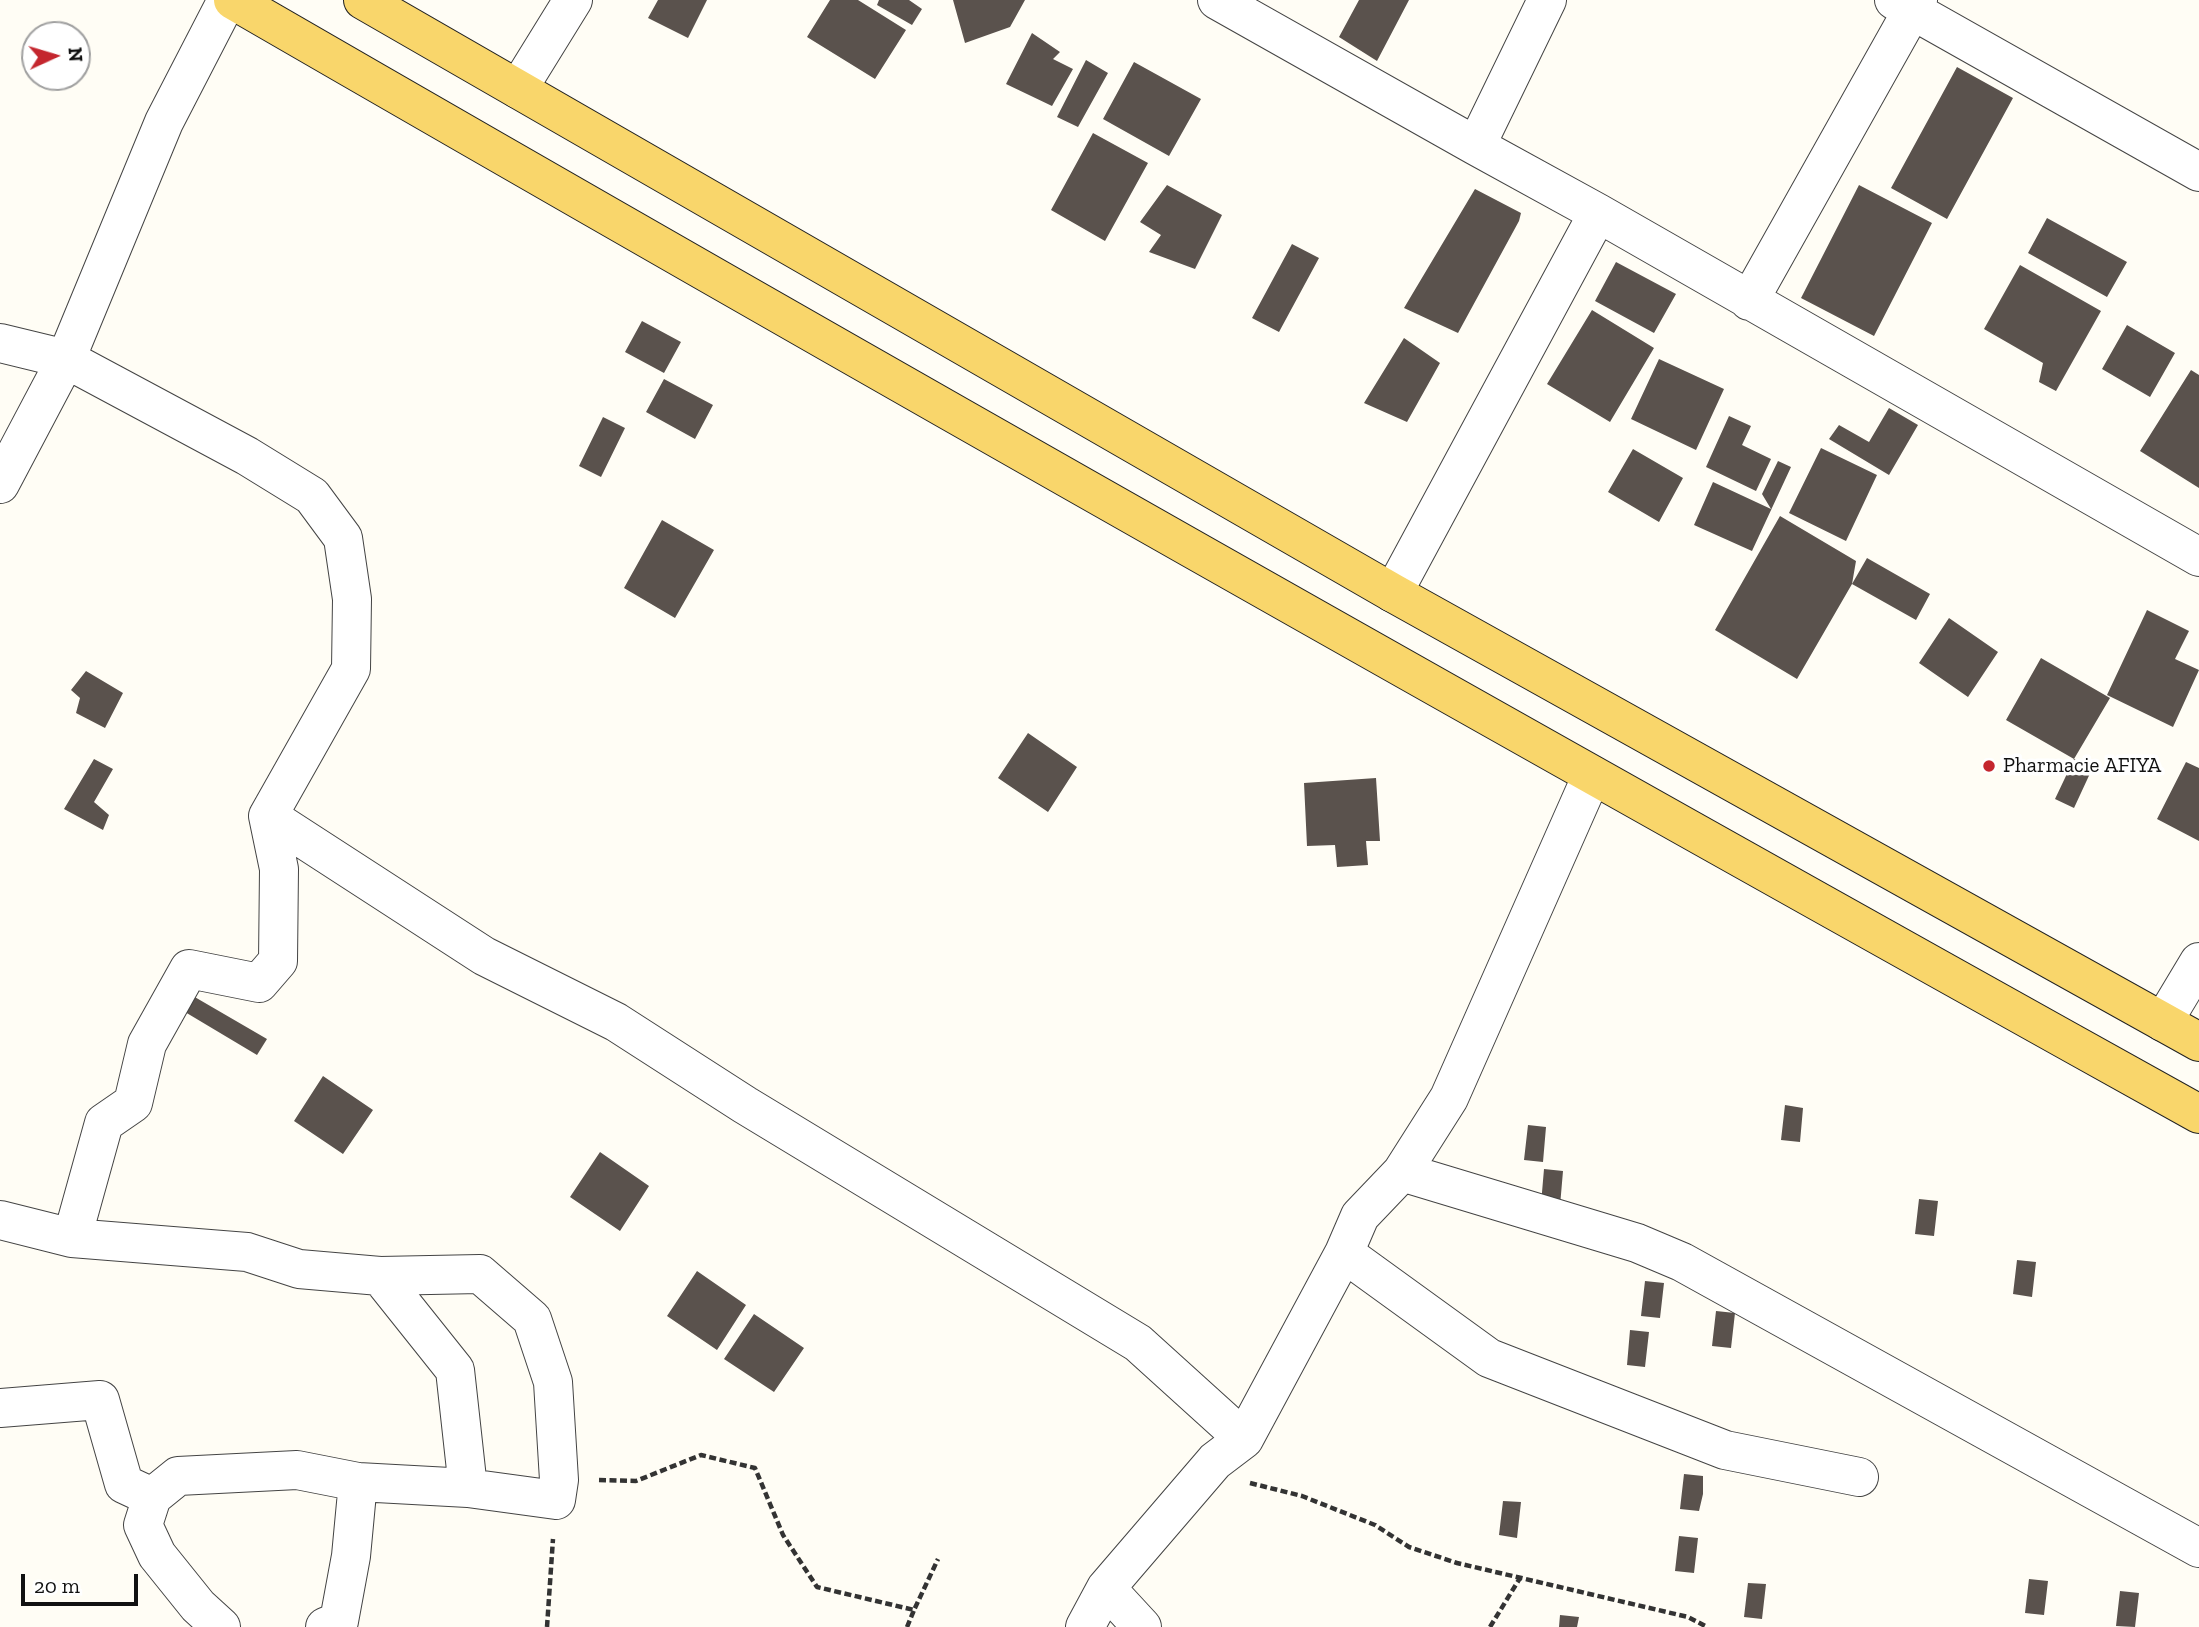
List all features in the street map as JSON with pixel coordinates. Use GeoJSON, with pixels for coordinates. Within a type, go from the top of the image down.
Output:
{"type":"FeatureCollection","features":[{"type":"Feature","properties":{"kind":"main road"},"geometry":{"type":"LineString","coordinates":[[233,0],[1592,775],[2199,1114]]}},
{"type":"Feature","properties":{"kind":"main road"},"geometry":{"type":"LineString","coordinates":[[363,0],[1392,593],[2199,1042]]}},
{"type":"Feature","properties":{"kind":"street"},"geometry":{"type":"LineString","coordinates":[[0,484],[66,359],[164,122],[227,0]]}},
{"type":"Feature","properties":{"kind":"street"},"geometry":{"type":"LineString","coordinates":[[518,89],[573,0]]}},
{"type":"Feature","properties":{"kind":"street"},"geometry":{"type":"LineString","coordinates":[[1217,0],[1598,213],[2199,557]]}},
{"type":"Feature","properties":{"kind":"street"},"geometry":{"type":"LineString","coordinates":[[1476,146],[1547,0]]}},
{"type":"Feature","properties":{"kind":"street"},"geometry":{"type":"LineString","coordinates":[[1749,301],[1908,4],[2199,172]]}},
{"type":"Feature","properties":{"kind":"street"},"geometry":{"type":"LineString","coordinates":[[1392,593],[1598,213]]}},
{"type":"Feature","properties":{"kind":"street"},"geometry":{"type":"LineString","coordinates":[[0,342],[66,359],[247,456],[312,496],[343,538],[352,598],[351,668],[268,816],[279,869],[278,961],[259,983],[189,969],[147,1044],[133,1103],[104,1123],[72,1238]]}},
{"type":"Feature","properties":{"kind":"street"},"geometry":{"type":"LineString","coordinates":[[1085,1627],[1106,1588],[1230,1450],[1344,1254],[1360,1216],[1402,1172],[1448,1098],[1592,775]]}},
{"type":"Feature","properties":{"kind":"street"},"geometry":{"type":"LineString","coordinates":[[268,816],[484,956],[616,1022],[745,1105],[1138,1343],[1230,1450]]}},
{"type":"Feature","properties":{"kind":"street"},"geometry":{"type":"LineString","coordinates":[[2163,1022],[2199,962]]}},
{"type":"Feature","properties":{"kind":"street"},"geometry":{"type":"LineString","coordinates":[[1402,1172],[1637,1243],[1682,1262],[2199,1548]]}},
{"type":"Feature","properties":{"kind":"street"},"geometry":{"type":"LineString","coordinates":[[0,1220],[72,1238],[247,1252],[299,1269],[380,1276],[480,1274],[532,1319],[553,1382],[558,1490],[358,1482],[298,1470],[178,1476],[152,1497],[144,1525],[156,1555],[204,1620]]}},
{"type":"Feature","properties":{"kind":"street"},"geometry":{"type":"LineString","coordinates":[[1344,1254],[1489,1358],[1725,1450],[1859,1477]]}},
{"type":"Feature","properties":{"kind":"street"},"geometry":{"type":"LineString","coordinates":[[380,1276],[455,1370],[468,1488]]}},
{"type":"Feature","properties":{"kind":"street"},"geometry":{"type":"LineString","coordinates":[[0,1408],[100,1399],[124,1484],[152,1497]]}},
{"type":"Feature","properties":{"kind":"street"},"geometry":{"type":"LineString","coordinates":[[325,1627],[339,1621],[351,1556],[358,1482]]}},
{"type":"Feature","properties":{"kind":"street"},"geometry":{"type":"LineString","coordinates":[[1106,1588],[1142,1627]]}},
{"type":"Feature","properties":{"kind":"path"},"geometry":{"type":"LineString","coordinates":[[1230,1450],[1249,1483],[1302,1496],[1375,1525],[1409,1547],[1457,1563],[1688,1617],[1707,1627]]}},
{"type":"Feature","properties":{"kind":"path"},"geometry":{"type":"LineString","coordinates":[[547,1627],[558,1490],[636,1481],[701,1455],[755,1468],[783,1535],[817,1587],[914,1610]]}},
{"type":"Feature","properties":{"kind":"path"},"geometry":{"type":"LineString","coordinates":[[907,1627],[938,1559]]}},
{"type":"Feature","properties":{"kind":"path"},"geometry":{"type":"LineString","coordinates":[[1490,1627],[1520,1577]]}},
{"type":"Feature","properties":{"kind":"building"},"geometry":{"type":"Polygon","coordinates":[[[658,0],[707,0],[688,38],[648,18],[658,0]]]}},
{"type":"Feature","properties":{"kind":"building"},"geometry":{"type":"Polygon","coordinates":[[[830,0],[858,0],[906,30],[875,79],[807,37],[830,0]]]}},
{"type":"Feature","properties":{"kind":"building"},"geometry":{"type":"Polygon","coordinates":[[[879,0],[909,0],[922,9],[912,25],[877,5],[879,0]]]}},
{"type":"Feature","properties":{"kind":"building"},"geometry":{"type":"Polygon","coordinates":[[[953,0],[1025,0],[1010,27],[965,43],[953,0]]]}},
{"type":"Feature","properties":{"kind":"building"},"geometry":{"type":"Polygon","coordinates":[[[1359,0],[1409,0],[1377,61],[1339,37],[1359,0]]]}},
{"type":"Feature","properties":{"kind":"building"},"geometry":{"type":"Polygon","coordinates":[[[1032,33],[1060,52],[1053,59],[1073,69],[1052,106],[1006,84],[1032,33]]]}},
{"type":"Feature","properties":{"kind":"building"},"geometry":{"type":"Polygon","coordinates":[[[1086,60],[1108,73],[1078,127],[1057,117],[1086,60]]]}},
{"type":"Feature","properties":{"kind":"building"},"geometry":{"type":"Polygon","coordinates":[[[1134,62],[1201,99],[1169,156],[1103,119],[1134,62]]]}},
{"type":"Feature","properties":{"kind":"building"},"geometry":{"type":"Polygon","coordinates":[[[1957,67],[2013,98],[1947,219],[1891,188],[1957,67]]]}},
{"type":"Feature","properties":{"kind":"building"},"geometry":{"type":"Polygon","coordinates":[[[1093,133],[1148,163],[1105,241],[1051,210],[1093,133]]]}},
{"type":"Feature","properties":{"kind":"building"},"geometry":{"type":"Polygon","coordinates":[[[1167,185],[1222,215],[1195,269],[1149,252],[1161,235],[1140,222],[1167,185]]]}},
{"type":"Feature","properties":{"kind":"building"},"geometry":{"type":"Polygon","coordinates":[[[1859,185],[1932,223],[1874,336],[1801,298],[1859,185]]]}},
{"type":"Feature","properties":{"kind":"building"},"geometry":{"type":"Polygon","coordinates":[[[1475,189],[1521,213],[1458,333],[1404,308],[1475,189]]]}},
{"type":"Feature","properties":{"kind":"building"},"geometry":{"type":"Polygon","coordinates":[[[2047,218],[2127,262],[2107,297],[2028,253],[2047,218]]]}},
{"type":"Feature","properties":{"kind":"building"},"geometry":{"type":"Polygon","coordinates":[[[1292,244],[1319,258],[1279,332],[1252,318],[1292,244]]]}},
{"type":"Feature","properties":{"kind":"building"},"geometry":{"type":"Polygon","coordinates":[[[1616,262],[1676,294],[1654,333],[1595,301],[1616,262]]]}},
{"type":"Feature","properties":{"kind":"building"},"geometry":{"type":"Polygon","coordinates":[[[2020,265],[2101,311],[2056,391],[2039,382],[2043,363],[1984,329],[2020,265]]]}},
{"type":"Feature","properties":{"kind":"building"},"geometry":{"type":"Polygon","coordinates":[[[1592,310],[1654,348],[1610,422],[1547,384],[1592,310]]]}},
{"type":"Feature","properties":{"kind":"building"},"geometry":{"type":"Polygon","coordinates":[[[642,321],[681,342],[664,373],[625,352],[642,321]]]}},
{"type":"Feature","properties":{"kind":"building"},"geometry":{"type":"Polygon","coordinates":[[[2127,325],[2175,353],[2150,397],[2102,369],[2127,325]]]}},
{"type":"Feature","properties":{"kind":"building"},"geometry":{"type":"Polygon","coordinates":[[[1404,338],[1440,363],[1407,422],[1364,403],[1404,338]]]}},
{"type":"Feature","properties":{"kind":"building"},"geometry":{"type":"Polygon","coordinates":[[[1659,359],[1724,389],[1696,450],[1631,419],[1659,359]]]}},
{"type":"Feature","properties":{"kind":"building"},"geometry":{"type":"Polygon","coordinates":[[[2191,370],[2199,375],[2199,488],[2140,451],[2191,370]]]}},
{"type":"Feature","properties":{"kind":"building"},"geometry":{"type":"Polygon","coordinates":[[[664,379],[713,405],[695,439],[646,412],[664,379]]]}},
{"type":"Feature","properties":{"kind":"building"},"geometry":{"type":"Polygon","coordinates":[[[1889,408],[1918,425],[1889,475],[1829,439],[1839,425],[1869,442],[1889,408]]]}},
{"type":"Feature","properties":{"kind":"building"},"geometry":{"type":"Polygon","coordinates":[[[1729,416],[1751,426],[1742,445],[1771,459],[1756,491],[1706,467],[1729,416]]]}},
{"type":"Feature","properties":{"kind":"building"},"geometry":{"type":"Polygon","coordinates":[[[603,417],[625,428],[601,477],[579,466],[603,417]]]}},
{"type":"Feature","properties":{"kind":"building"},"geometry":{"type":"Polygon","coordinates":[[[1821,448],[1877,475],[1846,541],[1789,513],[1821,448]]]}},
{"type":"Feature","properties":{"kind":"building"},"geometry":{"type":"Polygon","coordinates":[[[1633,449],[1683,478],[1659,522],[1608,492],[1633,449]]]}},
{"type":"Feature","properties":{"kind":"building"},"geometry":{"type":"Polygon","coordinates":[[[1778,461],[1791,467],[1752,551],[1694,525],[1713,482],[1771,509],[1762,494],[1778,461]]]}},
{"type":"Feature","properties":{"kind":"building"},"geometry":{"type":"Polygon","coordinates":[[[1780,516],[1856,561],[1852,584],[1797,679],[1715,630],[1780,516]]]}},
{"type":"Feature","properties":{"kind":"building"},"geometry":{"type":"Polygon","coordinates":[[[662,520],[714,550],[675,618],[624,588],[662,520]]]}},
{"type":"Feature","properties":{"kind":"building"},"geometry":{"type":"Polygon","coordinates":[[[1867,558],[1930,594],[1916,620],[1852,584],[1867,558]]]}},
{"type":"Feature","properties":{"kind":"building"},"geometry":{"type":"Polygon","coordinates":[[[2147,610],[2189,631],[2175,659],[2199,670],[2173,727],[2107,695],[2147,610]]]}},
{"type":"Feature","properties":{"kind":"building"},"geometry":{"type":"Polygon","coordinates":[[[1949,618],[1998,652],[1968,697],[1919,663],[1949,618]]]}},
{"type":"Feature","properties":{"kind":"building"},"geometry":{"type":"Polygon","coordinates":[[[2041,658],[2110,698],[2074,759],[2006,720],[2041,658]]]}},
{"type":"Feature","properties":{"kind":"building"},"geometry":{"type":"Polygon","coordinates":[[[86,671],[123,693],[105,728],[76,713],[80,698],[71,690],[86,671]]]}},
{"type":"Feature","properties":{"kind":"building"},"geometry":{"type":"Polygon","coordinates":[[[1028,733],[1077,767],[1048,812],[998,778],[1028,733]]]}},
{"type":"Feature","properties":{"kind":"building"},"geometry":{"type":"Polygon","coordinates":[[[94,759],[113,769],[94,802],[109,815],[103,830],[64,809],[94,759]]]}},
{"type":"Feature","properties":{"kind":"building"},"geometry":{"type":"Polygon","coordinates":[[[2074,759],[2093,767],[2074,808],[2055,799],[2074,759]]]}},
{"type":"Feature","properties":{"kind":"building"},"geometry":{"type":"Polygon","coordinates":[[[2186,762],[2199,768],[2199,841],[2157,819],[2186,762]]]}},
{"type":"Feature","properties":{"kind":"building"},"geometry":{"type":"Polygon","coordinates":[[[1376,778],[1380,841],[1366,841],[1368,865],[1337,867],[1335,845],[1307,846],[1304,783],[1376,778]]]}},
{"type":"Feature","properties":{"kind":"building"},"geometry":{"type":"Polygon","coordinates":[[[193,996],[267,1039],[257,1055],[185,1012],[193,996]]]}},
{"type":"Feature","properties":{"kind":"building"},"geometry":{"type":"Polygon","coordinates":[[[323,1076],[373,1110],[343,1154],[294,1121],[323,1076]]]}},
{"type":"Feature","properties":{"kind":"building"},"geometry":{"type":"Polygon","coordinates":[[[1785,1105],[1803,1108],[1800,1142],[1781,1140],[1785,1105]]]}},
{"type":"Feature","properties":{"kind":"building"},"geometry":{"type":"Polygon","coordinates":[[[1528,1125],[1546,1127],[1543,1162],[1524,1160],[1528,1125]]]}},
{"type":"Feature","properties":{"kind":"building"},"geometry":{"type":"Polygon","coordinates":[[[600,1152],[649,1186],[620,1231],[570,1197],[600,1152]]]}},
{"type":"Feature","properties":{"kind":"building"},"geometry":{"type":"Polygon","coordinates":[[[1544,1169],[1563,1171],[1560,1206],[1541,1204],[1544,1169]]]}},
{"type":"Feature","properties":{"kind":"building"},"geometry":{"type":"Polygon","coordinates":[[[1919,1199],[1938,1201],[1934,1236],[1915,1234],[1919,1199]]]}},
{"type":"Feature","properties":{"kind":"building"},"geometry":{"type":"Polygon","coordinates":[[[2017,1260],[2036,1262],[2032,1297],[2013,1294],[2017,1260]]]}},
{"type":"Feature","properties":{"kind":"building"},"geometry":{"type":"Polygon","coordinates":[[[697,1271],[746,1305],[717,1350],[667,1316],[697,1271]]]}},
{"type":"Feature","properties":{"kind":"building"},"geometry":{"type":"Polygon","coordinates":[[[1645,1281],[1664,1283],[1660,1318],[1641,1316],[1645,1281]]]}},
{"type":"Feature","properties":{"kind":"building"},"geometry":{"type":"Polygon","coordinates":[[[1716,1311],[1735,1313],[1731,1348],[1712,1346],[1716,1311]]]}},
{"type":"Feature","properties":{"kind":"building"},"geometry":{"type":"Polygon","coordinates":[[[754,1314],[804,1348],[774,1392],[724,1359],[754,1314]]]}},
{"type":"Feature","properties":{"kind":"building"},"geometry":{"type":"Polygon","coordinates":[[[1630,1330],[1649,1332],[1645,1367],[1627,1365],[1630,1330]]]}},
{"type":"Feature","properties":{"kind":"building"},"geometry":{"type":"Polygon","coordinates":[[[1684,1474],[1703,1476],[1699,1511],[1680,1509],[1684,1474]]]}},
{"type":"Feature","properties":{"kind":"building"},"geometry":{"type":"Polygon","coordinates":[[[1503,1501],[1521,1502],[1517,1538],[1499,1535],[1503,1501]]]}},
{"type":"Feature","properties":{"kind":"building"},"geometry":{"type":"Polygon","coordinates":[[[1679,1536],[1698,1538],[1694,1573],[1675,1571],[1679,1536]]]}},
{"type":"Feature","properties":{"kind":"building"},"geometry":{"type":"Polygon","coordinates":[[[2029,1579],[2048,1581],[2044,1615],[2025,1613],[2029,1579]]]}},
{"type":"Feature","properties":{"kind":"building"},"geometry":{"type":"Polygon","coordinates":[[[1748,1583],[1766,1584],[1762,1619],[1744,1617],[1748,1583]]]}},
{"type":"Feature","properties":{"kind":"building"},"geometry":{"type":"Polygon","coordinates":[[[2120,1591],[2139,1593],[2135,1627],[2116,1626],[2120,1591]]]}},
{"type":"Feature","properties":{"kind":"building"},"geometry":{"type":"Polygon","coordinates":[[[1560,1615],[1579,1617],[1577,1627],[1559,1627],[1560,1615]]]}},
{"type":"Feature","properties":{"kind":"place","name":"Pharmacie AFIYA"},"geometry":{"type":"Point","coordinates":[1989,766]}}]}
